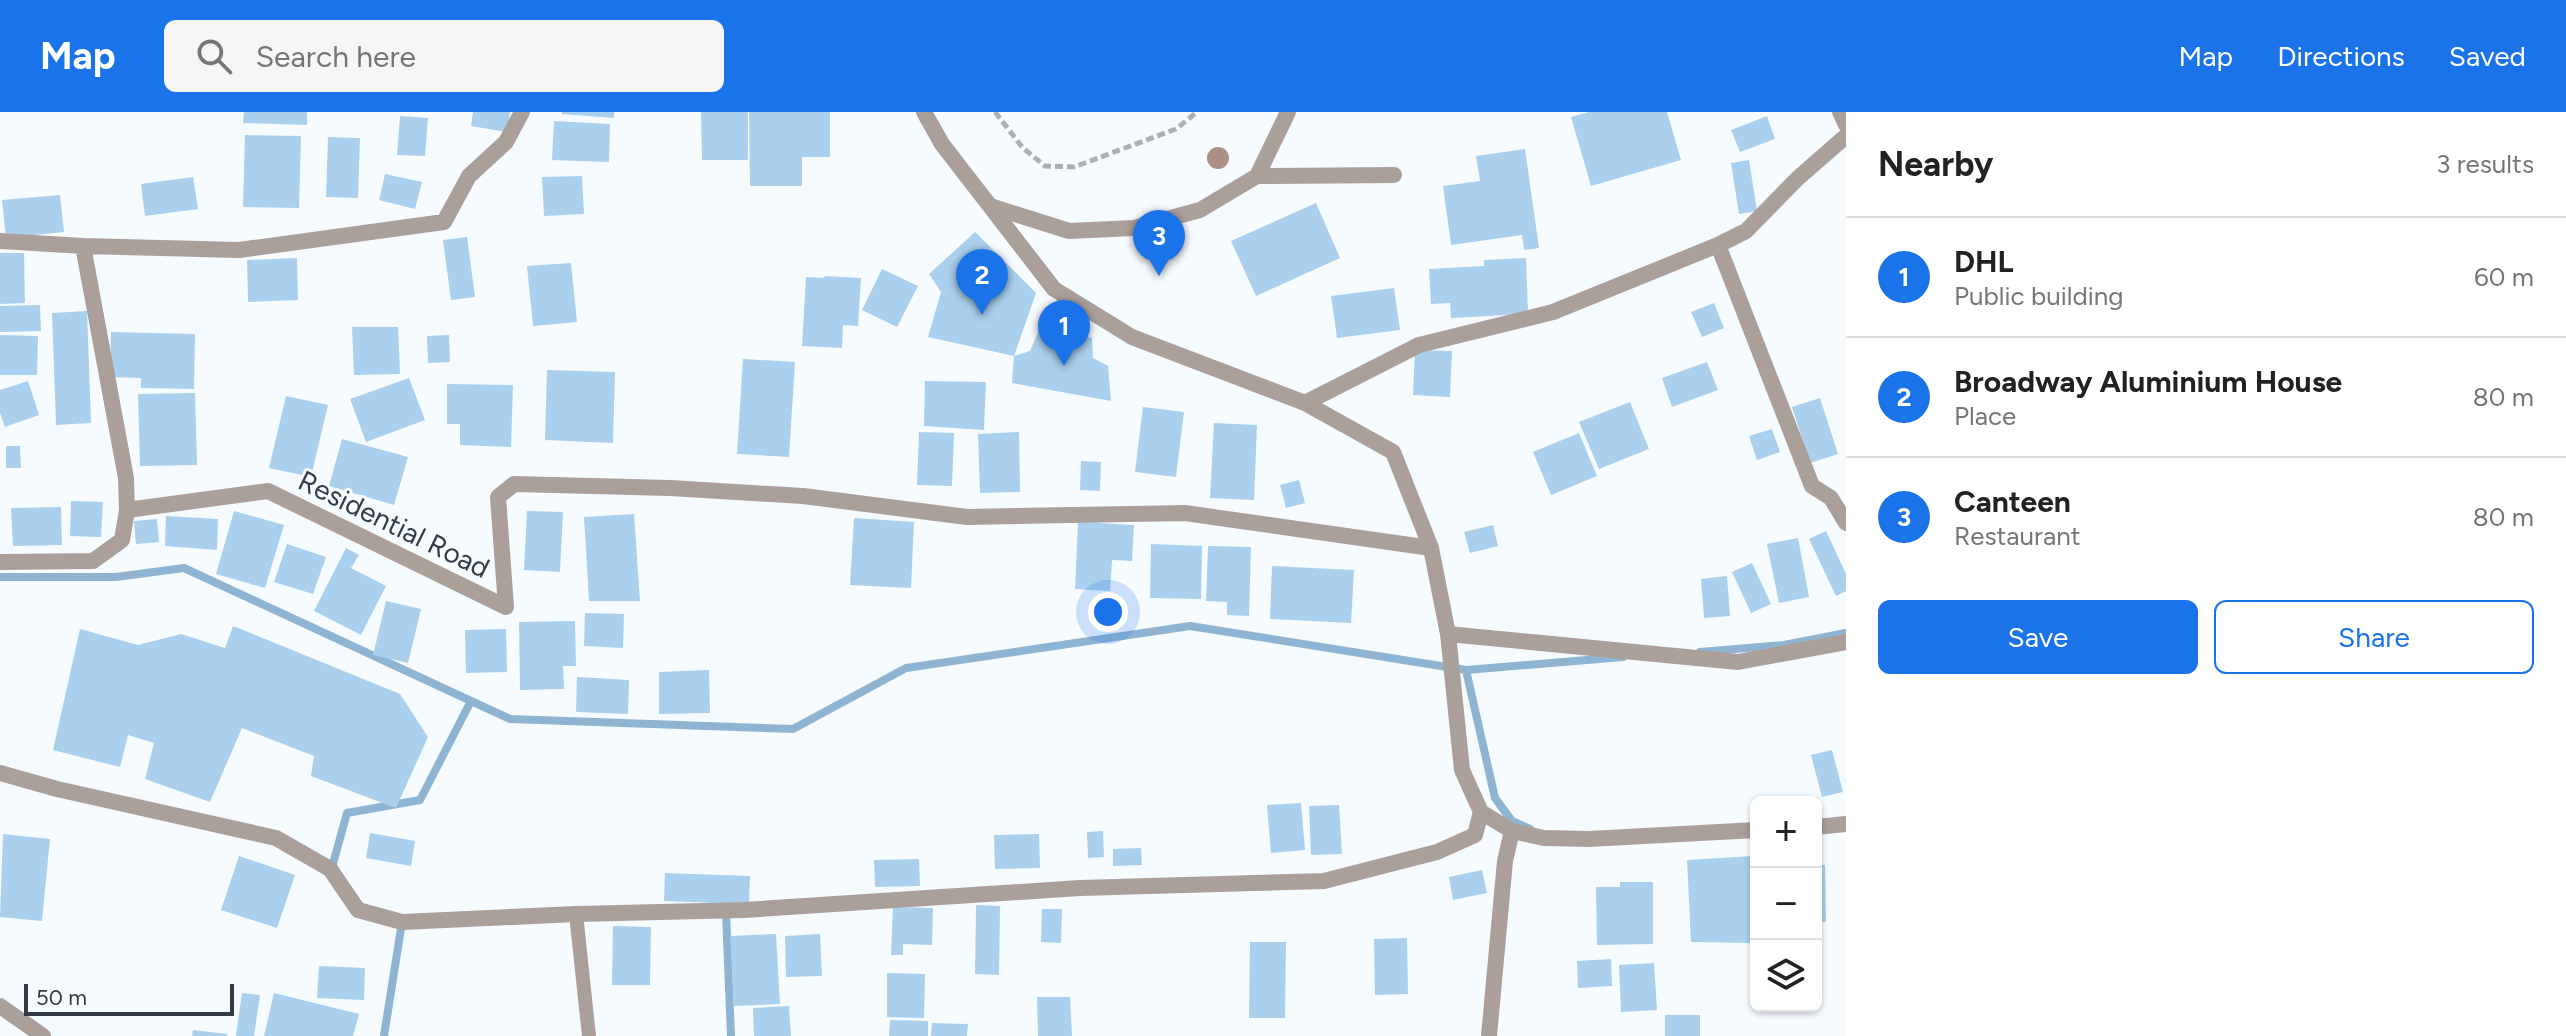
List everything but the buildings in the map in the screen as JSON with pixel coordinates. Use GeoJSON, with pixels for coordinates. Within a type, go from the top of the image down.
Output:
{"type":"FeatureCollection","features":[{"type":"Feature","properties":{"kind":"street"},"geometry":{"type":"LineString","coordinates":[[0,241],[239,250],[444,222],[469,176],[506,142],[522,112]]}},
{"type":"Feature","properties":{"kind":"street"},"geometry":{"type":"LineString","coordinates":[[924,112],[942,144],[1054,289],[1132,337],[1305,403],[1393,452],[1431,548],[1448,634],[1462,770],[1481,812],[1512,831],[1544,838],[1589,839],[1750,830]]}},
{"type":"Feature","properties":{"kind":"street"},"geometry":{"type":"LineString","coordinates":[[1257,176],[1288,112]]}},
{"type":"Feature","properties":{"kind":"street"},"geometry":{"type":"LineString","coordinates":[[1840,112],[1846,125]]}},
{"type":"Feature","properties":{"kind":"street"},"geometry":{"type":"LineString","coordinates":[[1305,403],[1419,345],[1553,312],[1718,245],[1746,231],[1798,178],[1846,136]]}},
{"type":"Feature","properties":{"kind":"street"},"geometry":{"type":"LineString","coordinates":[[993,207],[1069,231],[1134,228],[1200,210],[1257,176],[1394,175]]}},
{"type":"Feature","properties":{"kind":"street"},"geometry":{"type":"LineString","coordinates":[[1718,245],[1812,486],[1831,498],[1846,523]]}},
{"type":"Feature","properties":{"kind":"street"},"geometry":{"type":"LineString","coordinates":[[0,562],[93,561],[122,540],[127,510],[126,478],[83,246]]}},
{"type":"Feature","properties":{"kind":"street","name":"Residential Road"},"geometry":{"type":"LineString","coordinates":[[127,510],[268,491],[506,607],[498,497],[514,484],[670,488],[803,496],[967,517],[1185,513],[1431,548]]}},
{"type":"Feature","properties":{"kind":"street"},"geometry":{"type":"LineString","coordinates":[[1448,634],[1738,662],[1846,642]]}},
{"type":"Feature","properties":{"kind":"street"},"geometry":{"type":"LineString","coordinates":[[0,773],[57,789],[276,838],[330,869],[358,910],[402,922],[744,910],[1080,888],[1324,881],[1437,852],[1475,835],[1481,812]]}},
{"type":"Feature","properties":{"kind":"street"},"geometry":{"type":"LineString","coordinates":[[1822,826],[1846,824]]}},
{"type":"Feature","properties":{"kind":"street"},"geometry":{"type":"LineString","coordinates":[[1489,1036],[1505,861],[1512,831]]}},
{"type":"Feature","properties":{"kind":"street"},"geometry":{"type":"LineString","coordinates":[[0,1006],[43,1036]]}},
{"type":"Feature","properties":{"kind":"lane"},"geometry":{"type":"LineString","coordinates":[[576,914],[589,1036]]}},
{"type":"Feature","properties":{"kind":"path"},"geometry":{"type":"LineString","coordinates":[[995,112],[1023,148],[1045,166],[1074,167],[1176,129],[1197,112]]}},
{"type":"Feature","properties":{"kind":"waterway"},"geometry":{"type":"LineString","coordinates":[[0,577],[116,577],[184,568],[510,719],[793,729],[906,668],[1190,626],[1466,670],[1623,657]]}},
{"type":"Feature","properties":{"kind":"waterway"},"geometry":{"type":"LineString","coordinates":[[1700,652],[1784,645],[1846,633]]}},
{"type":"Feature","properties":{"kind":"waterway"},"geometry":{"type":"LineString","coordinates":[[1466,670],[1495,798],[1512,821],[1530,829]]}},
{"type":"Feature","properties":{"kind":"waterway"},"geometry":{"type":"LineString","coordinates":[[331,871],[347,813],[420,800],[471,701]]}},
{"type":"Feature","properties":{"kind":"waterway"},"geometry":{"type":"LineString","coordinates":[[722,913],[726,913],[731,1036]]}},
{"type":"Feature","properties":{"kind":"waterway"},"geometry":{"type":"LineString","coordinates":[[384,1036],[402,922]]}},
{"type":"Feature","properties":{"kind":"place","name":"Canteen"},"geometry":{"type":"Point","coordinates":[1159,276]}},
{"type":"Feature","properties":{"kind":"place","name":"Broadway Aluminium House"},"geometry":{"type":"Point","coordinates":[982,315]}},
{"type":"Feature","properties":{"kind":"place","name":"DHL"},"geometry":{"type":"Point","coordinates":[1064,366]}}]}
